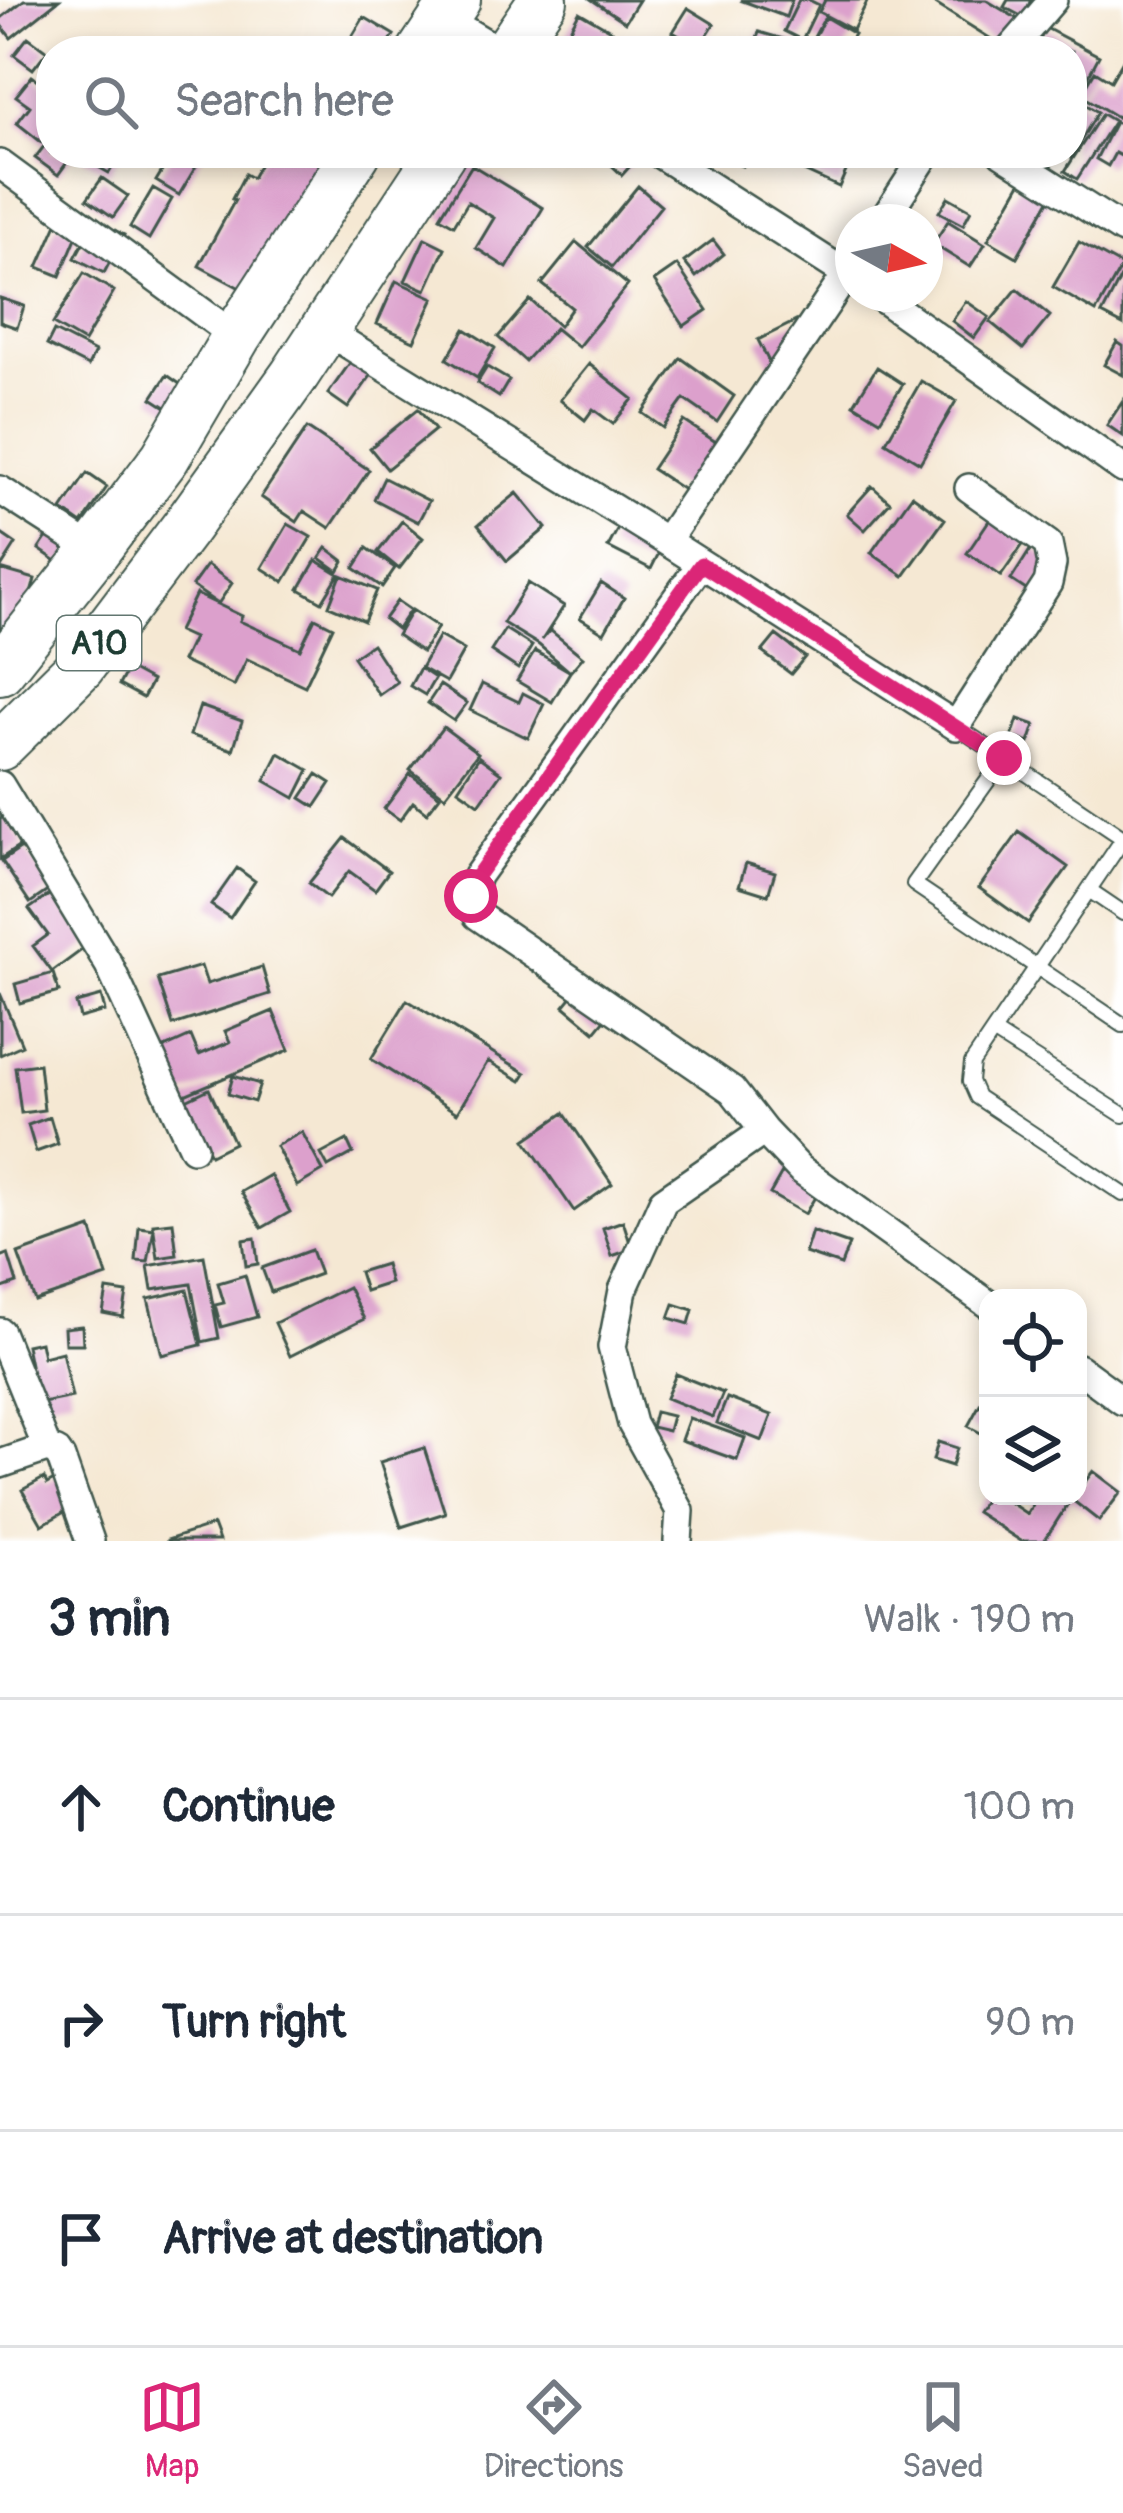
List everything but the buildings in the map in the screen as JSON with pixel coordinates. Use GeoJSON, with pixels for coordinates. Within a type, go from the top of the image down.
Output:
{"type":"FeatureCollection","features":[{"type":"Feature","properties":{"kind":"highway"},"geometry":{"type":"LineString","coordinates":[[518,36],[543,0]]}},
{"type":"Feature","properties":{"kind":"highway","name":"A10"},"geometry":{"type":"LineString","coordinates":[[0,670],[165,458],[236,337],[346,168]]}},
{"type":"Feature","properties":{"kind":"highway","name":"A10"},"geometry":{"type":"LineString","coordinates":[[0,746],[80,668],[185,528],[325,330],[431,168]]}},
{"type":"Feature","properties":{"kind":"street"},"geometry":{"type":"LineString","coordinates":[[1022,36],[1053,0]]}},
{"type":"Feature","properties":{"kind":"street"},"geometry":{"type":"LineString","coordinates":[[440,23],[467,36]]}},
{"type":"Feature","properties":{"kind":"street"},"geometry":{"type":"LineString","coordinates":[[0,164],[236,337]]}},
{"type":"Feature","properties":{"kind":"street"},"geometry":{"type":"LineString","coordinates":[[682,168],[835,262]]}},
{"type":"Feature","properties":{"kind":"street"},"geometry":{"type":"LineString","coordinates":[[894,204],[917,168]]}},
{"type":"Feature","properties":{"kind":"street"},"geometry":{"type":"LineString","coordinates":[[1026,168],[1123,230]]}},
{"type":"Feature","properties":{"kind":"street"},"geometry":{"type":"LineString","coordinates":[[666,542],[835,295]]}},
{"type":"Feature","properties":{"kind":"street"},"geometry":{"type":"LineString","coordinates":[[901,312],[1123,469]]}},
{"type":"Feature","properties":{"kind":"street"},"geometry":{"type":"LineString","coordinates":[[325,330],[956,726],[1048,583],[1052,563],[1048,544],[969,488]]}},
{"type":"Feature","properties":{"kind":"street"},"geometry":{"type":"LineString","coordinates":[[0,490],[95,551]]}},
{"type":"Feature","properties":{"kind":"street"},"geometry":{"type":"LineString","coordinates":[[701,564],[477,876],[471,896],[477,915],[732,1090],[800,1169],[979,1298]]}},
{"type":"Feature","properties":{"kind":"street"},"geometry":{"type":"LineString","coordinates":[[0,785],[109,965],[193,1148]]}},
{"type":"Feature","properties":{"kind":"street"},"geometry":{"type":"LineString","coordinates":[[678,1541],[680,1511],[632,1424],[612,1348],[623,1290],[663,1201],[764,1131]]}},
{"type":"Feature","properties":{"kind":"street"},"geometry":{"type":"LineString","coordinates":[[0,1332],[47,1448]]}},
{"type":"Feature","properties":{"kind":"street"},"geometry":{"type":"LineString","coordinates":[[1087,1375],[1123,1401]]}},
{"type":"Feature","properties":{"kind":"street"},"geometry":{"type":"LineString","coordinates":[[0,1464],[47,1448],[57,1452],[90,1541]]}},
{"type":"Feature","properties":{"kind":"lane"},"geometry":{"type":"LineString","coordinates":[[956,726],[1123,839],[972,1063],[970,1081],[977,1097],[1123,1194]]}},
{"type":"Feature","properties":{"kind":"lane"},"geometry":{"type":"LineString","coordinates":[[1004,758],[914,884],[1123,1025]]}},
{"type":"Feature","properties":{"kind":"lane"},"geometry":{"type":"LineString","coordinates":[[1089,890],[1123,913]]}},
{"type":"Feature","properties":{"kind":"lane"},"geometry":{"type":"LineString","coordinates":[[993,1032],[1123,1115]]}},
{"type":"Feature","properties":{"kind":"route"},"geometry":{"type":"LineString","coordinates":[[471,896],[477,876],[701,564],[1004,758]]}}]}
